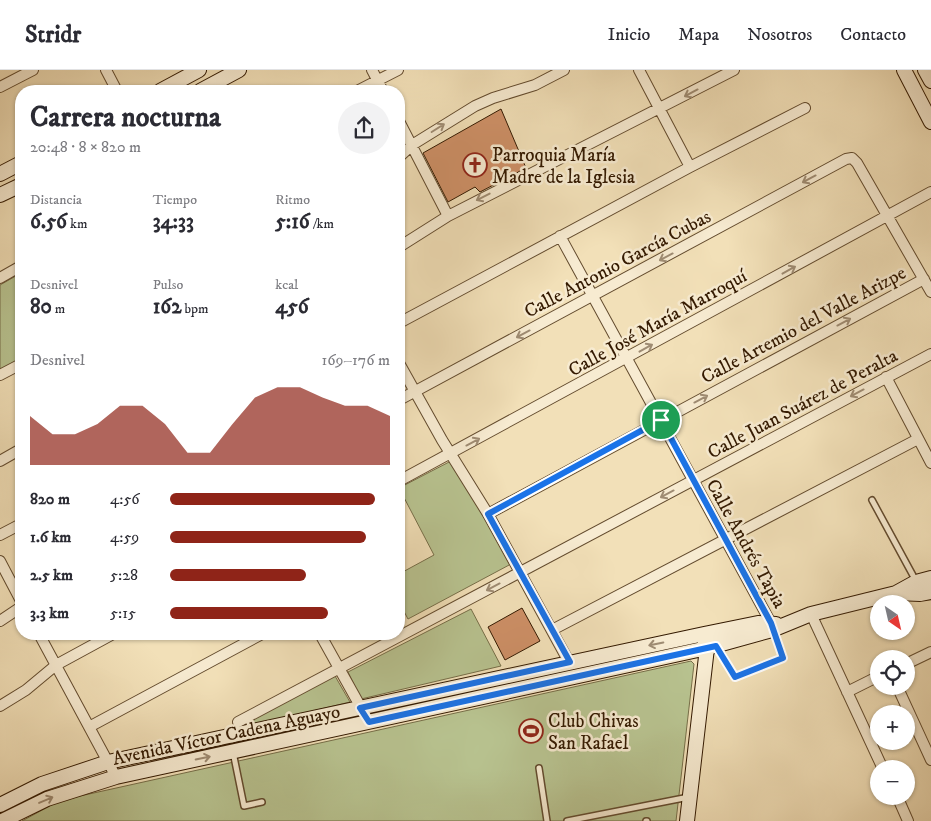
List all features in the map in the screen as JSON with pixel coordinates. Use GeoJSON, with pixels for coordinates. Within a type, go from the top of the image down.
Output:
{"type":"FeatureCollection","features":[{"type":"Feature","properties":{"kind":"street"},"geometry":{"type":"LineString","coordinates":[[0,87],[33,70]]}},
{"type":"Feature","properties":{"kind":"street"},"geometry":{"type":"LineString","coordinates":[[106,70],[114,85]]}},
{"type":"Feature","properties":{"kind":"street"},"geometry":{"type":"LineString","coordinates":[[171,85],[199,70]]}},
{"type":"Feature","properties":{"kind":"street"},"geometry":{"type":"LineString","coordinates":[[211,85],[239,70]]}},
{"type":"Feature","properties":{"kind":"street"},"geometry":{"type":"LineString","coordinates":[[372,70],[379,85]]}},
{"type":"Feature","properties":{"kind":"street"},"geometry":{"type":"LineString","coordinates":[[369,85],[398,70]]}},
{"type":"Feature","properties":{"kind":"street"},"geometry":{"type":"LineString","coordinates":[[405,151],[412,145],[475,106],[493,98],[535,86],[564,70]]}},
{"type":"Feature","properties":{"kind":"street"},"geometry":{"type":"LineString","coordinates":[[639,70],[690,166]]}},
{"type":"Feature","properties":{"kind":"street"},"geometry":{"type":"LineString","coordinates":[[405,243],[448,216],[734,70]]}},
{"type":"Feature","properties":{"kind":"street"},"geometry":{"type":"LineString","coordinates":[[904,70],[927,105],[931,122]]}},
{"type":"Feature","properties":{"kind":"street"},"geometry":{"type":"LineString","coordinates":[[925,70],[931,81]]}},
{"type":"Feature","properties":{"kind":"street"},"geometry":{"type":"LineString","coordinates":[[405,320],[690,166],[804,108]]}},
{"type":"Feature","properties":{"kind":"street"},"geometry":{"type":"LineString","coordinates":[[405,132],[448,216]]}},
{"type":"Feature","properties":{"kind":"street","name":"Calle Antonio García Cubas"},"geometry":{"type":"LineString","coordinates":[[405,397],[846,159],[852,158],[857,162],[888,216]]}},
{"type":"Feature","properties":{"kind":"street"},"geometry":{"type":"LineString","coordinates":[[0,174],[15,166]]}},
{"type":"Feature","properties":{"kind":"street"},"geometry":{"type":"LineString","coordinates":[[0,196],[15,188]]}},
{"type":"Feature","properties":{"kind":"street","name":"Calle José María Marroquí"},"geometry":{"type":"LineString","coordinates":[[405,478],[931,192]]}},
{"type":"Feature","properties":{"kind":"street"},"geometry":{"type":"LineString","coordinates":[[888,216],[931,292]]}},
{"type":"Feature","properties":{"kind":"street","name":"Calle Andrés Tapia"},"geometry":{"type":"LineString","coordinates":[[560,236],[626,359],[775,626]]}},
{"type":"Feature","properties":{"kind":"street"},"geometry":{"type":"LineString","coordinates":[[0,278],[15,269]]}},
{"type":"Feature","properties":{"kind":"street","name":"Calle Artemio del Valle Arizpe"},"geometry":{"type":"LineString","coordinates":[[488,514],[924,279]]}},
{"type":"Feature","properties":{"kind":"street","name":"Calle Juan Suárez de Peralta"},"geometry":{"type":"LineString","coordinates":[[405,633],[931,354]]}},
{"type":"Feature","properties":{"kind":"street"},"geometry":{"type":"LineString","coordinates":[[0,376],[15,367]]}},
{"type":"Feature","properties":{"kind":"street"},"geometry":{"type":"LineString","coordinates":[[405,375],[488,514],[570,662]]}},
{"type":"Feature","properties":{"kind":"street"},"geometry":{"type":"LineString","coordinates":[[886,377],[931,464]]}},
{"type":"Feature","properties":{"kind":"street"},"geometry":{"type":"LineString","coordinates":[[552,630],[918,439]]}},
{"type":"Feature","properties":{"kind":"street"},"geometry":{"type":"LineString","coordinates":[[0,460],[15,452]]}},
{"type":"Feature","properties":{"kind":"street"},"geometry":{"type":"LineString","coordinates":[[0,535],[15,527]]}},
{"type":"Feature","properties":{"kind":"street"},"geometry":{"type":"LineString","coordinates":[[0,560],[15,589]]}},
{"type":"Feature","properties":{"kind":"street","name":"Avenida Víctor Cadena Aguayo"},"geometry":{"type":"LineString","coordinates":[[2,821],[47,799],[116,777],[712,647],[810,614],[896,593],[916,582],[931,578]]}},
{"type":"Feature","properties":{"kind":"street","name":"Avenida Víctor Cadena Aguayo"},"geometry":{"type":"LineString","coordinates":[[896,593],[920,594],[931,592]]}},
{"type":"Feature","properties":{"kind":"street"},"geometry":{"type":"LineString","coordinates":[[0,621],[15,611]]}},
{"type":"Feature","properties":{"kind":"street"},"geometry":{"type":"LineString","coordinates":[[810,614],[879,760]]}},
{"type":"Feature","properties":{"kind":"street","name":"Avenida Víctor Cadena Aguayo"},"geometry":{"type":"LineString","coordinates":[[0,805],[42,784],[108,762],[704,634],[758,623],[775,626]]}},
{"type":"Feature","properties":{"kind":"street"},"geometry":{"type":"LineString","coordinates":[[687,821],[712,647],[704,634]]}},
{"type":"Feature","properties":{"kind":"street"},"geometry":{"type":"LineString","coordinates":[[42,640],[116,777]]}},
{"type":"Feature","properties":{"kind":"street"},"geometry":{"type":"LineString","coordinates":[[0,706],[26,690],[56,665],[102,640]]}},
{"type":"Feature","properties":{"kind":"street"},"geometry":{"type":"LineString","coordinates":[[90,727],[251,640]]}},
{"type":"Feature","properties":{"kind":"street"},"geometry":{"type":"LineString","coordinates":[[323,640],[369,722]]}},
{"type":"Feature","properties":{"kind":"street","name":"Calle Juan Suárez de Peralta"},"geometry":{"type":"LineString","coordinates":[[238,722],[392,640]]}},
{"type":"Feature","properties":{"kind":"street"},"geometry":{"type":"LineString","coordinates":[[915,660],[931,652]]}},
{"type":"Feature","properties":{"kind":"street"},"geometry":{"type":"LineString","coordinates":[[846,692],[870,680]]}},
{"type":"Feature","properties":{"kind":"street"},"geometry":{"type":"LineString","coordinates":[[901,695],[931,760]]}},
{"type":"Feature","properties":{"kind":"street"},"geometry":{"type":"LineString","coordinates":[[900,805],[908,821]]}},
{"type":"Feature","properties":{"kind":"lane"},"geometry":{"type":"LineString","coordinates":[[872,500],[916,582]]}},
{"type":"Feature","properties":{"kind":"lane"},"geometry":{"type":"LineString","coordinates":[[712,647],[735,677],[783,658],[775,626]]}},
{"type":"Feature","properties":{"kind":"lane"},"geometry":{"type":"LineString","coordinates":[[233,751],[244,806],[262,802]]}},
{"type":"Feature","properties":{"kind":"lane"},"geometry":{"type":"LineString","coordinates":[[539,768],[547,821]]}},
{"type":"Feature","properties":{"kind":"lane"},"geometry":{"type":"LineString","coordinates":[[566,821],[690,797]]}},
{"type":"Feature","properties":{"kind":"green space"},"geometry":{"type":"Polygon","coordinates":[[[15,276],[15,363],[0,371],[0,285],[15,276]]]}},
{"type":"Feature","properties":{"kind":"green space"},"geometry":{"type":"Polygon","coordinates":[[[451,461],[511,564],[408,619],[405,613],[405,571],[434,555],[405,499],[405,485],[451,461]]]}},
{"type":"Feature","properties":{"kind":"green space"},"geometry":{"type":"Polygon","coordinates":[[[471,609],[501,666],[361,699],[348,672],[471,609]]]}},
{"type":"Feature","properties":{"kind":"green space","name":"Club Chivas San Rafael"},"geometry":{"type":"Polygon","coordinates":[[[691,661],[694,664],[676,821],[22,821],[57,802],[71,798],[691,661]]]}},
{"type":"Feature","properties":{"kind":"green space"},"geometry":{"type":"Polygon","coordinates":[[[335,676],[350,702],[250,726],[258,714],[335,676]]]}},
{"type":"Feature","properties":{"kind":"building","name":"Parroquia María Madre de la Iglesia"},"geometry":{"type":"Polygon","coordinates":[[[501,109],[526,168],[480,192],[475,187],[448,202],[423,153],[501,109]]]}},
{"type":"Feature","properties":{"kind":"building"},"geometry":{"type":"Polygon","coordinates":[[[522,608],[540,641],[505,660],[488,627],[522,608]]]}},
{"type":"Feature","properties":{"kind":"place","name":"Parroquia María Madre de la Iglesia"},"geometry":{"type":"Point","coordinates":[475,165]}},
{"type":"Feature","properties":{"kind":"place","name":"Club Chivas San Rafael"},"geometry":{"type":"Point","coordinates":[531,731]}},
{"type":"Feature","properties":{"kind":"route"},"geometry":{"type":"LineString","coordinates":[[661,420],[771,623],[783,658],[735,677],[716,646],[369,722],[360,708],[570,662],[488,514],[661,420]]}}]}
